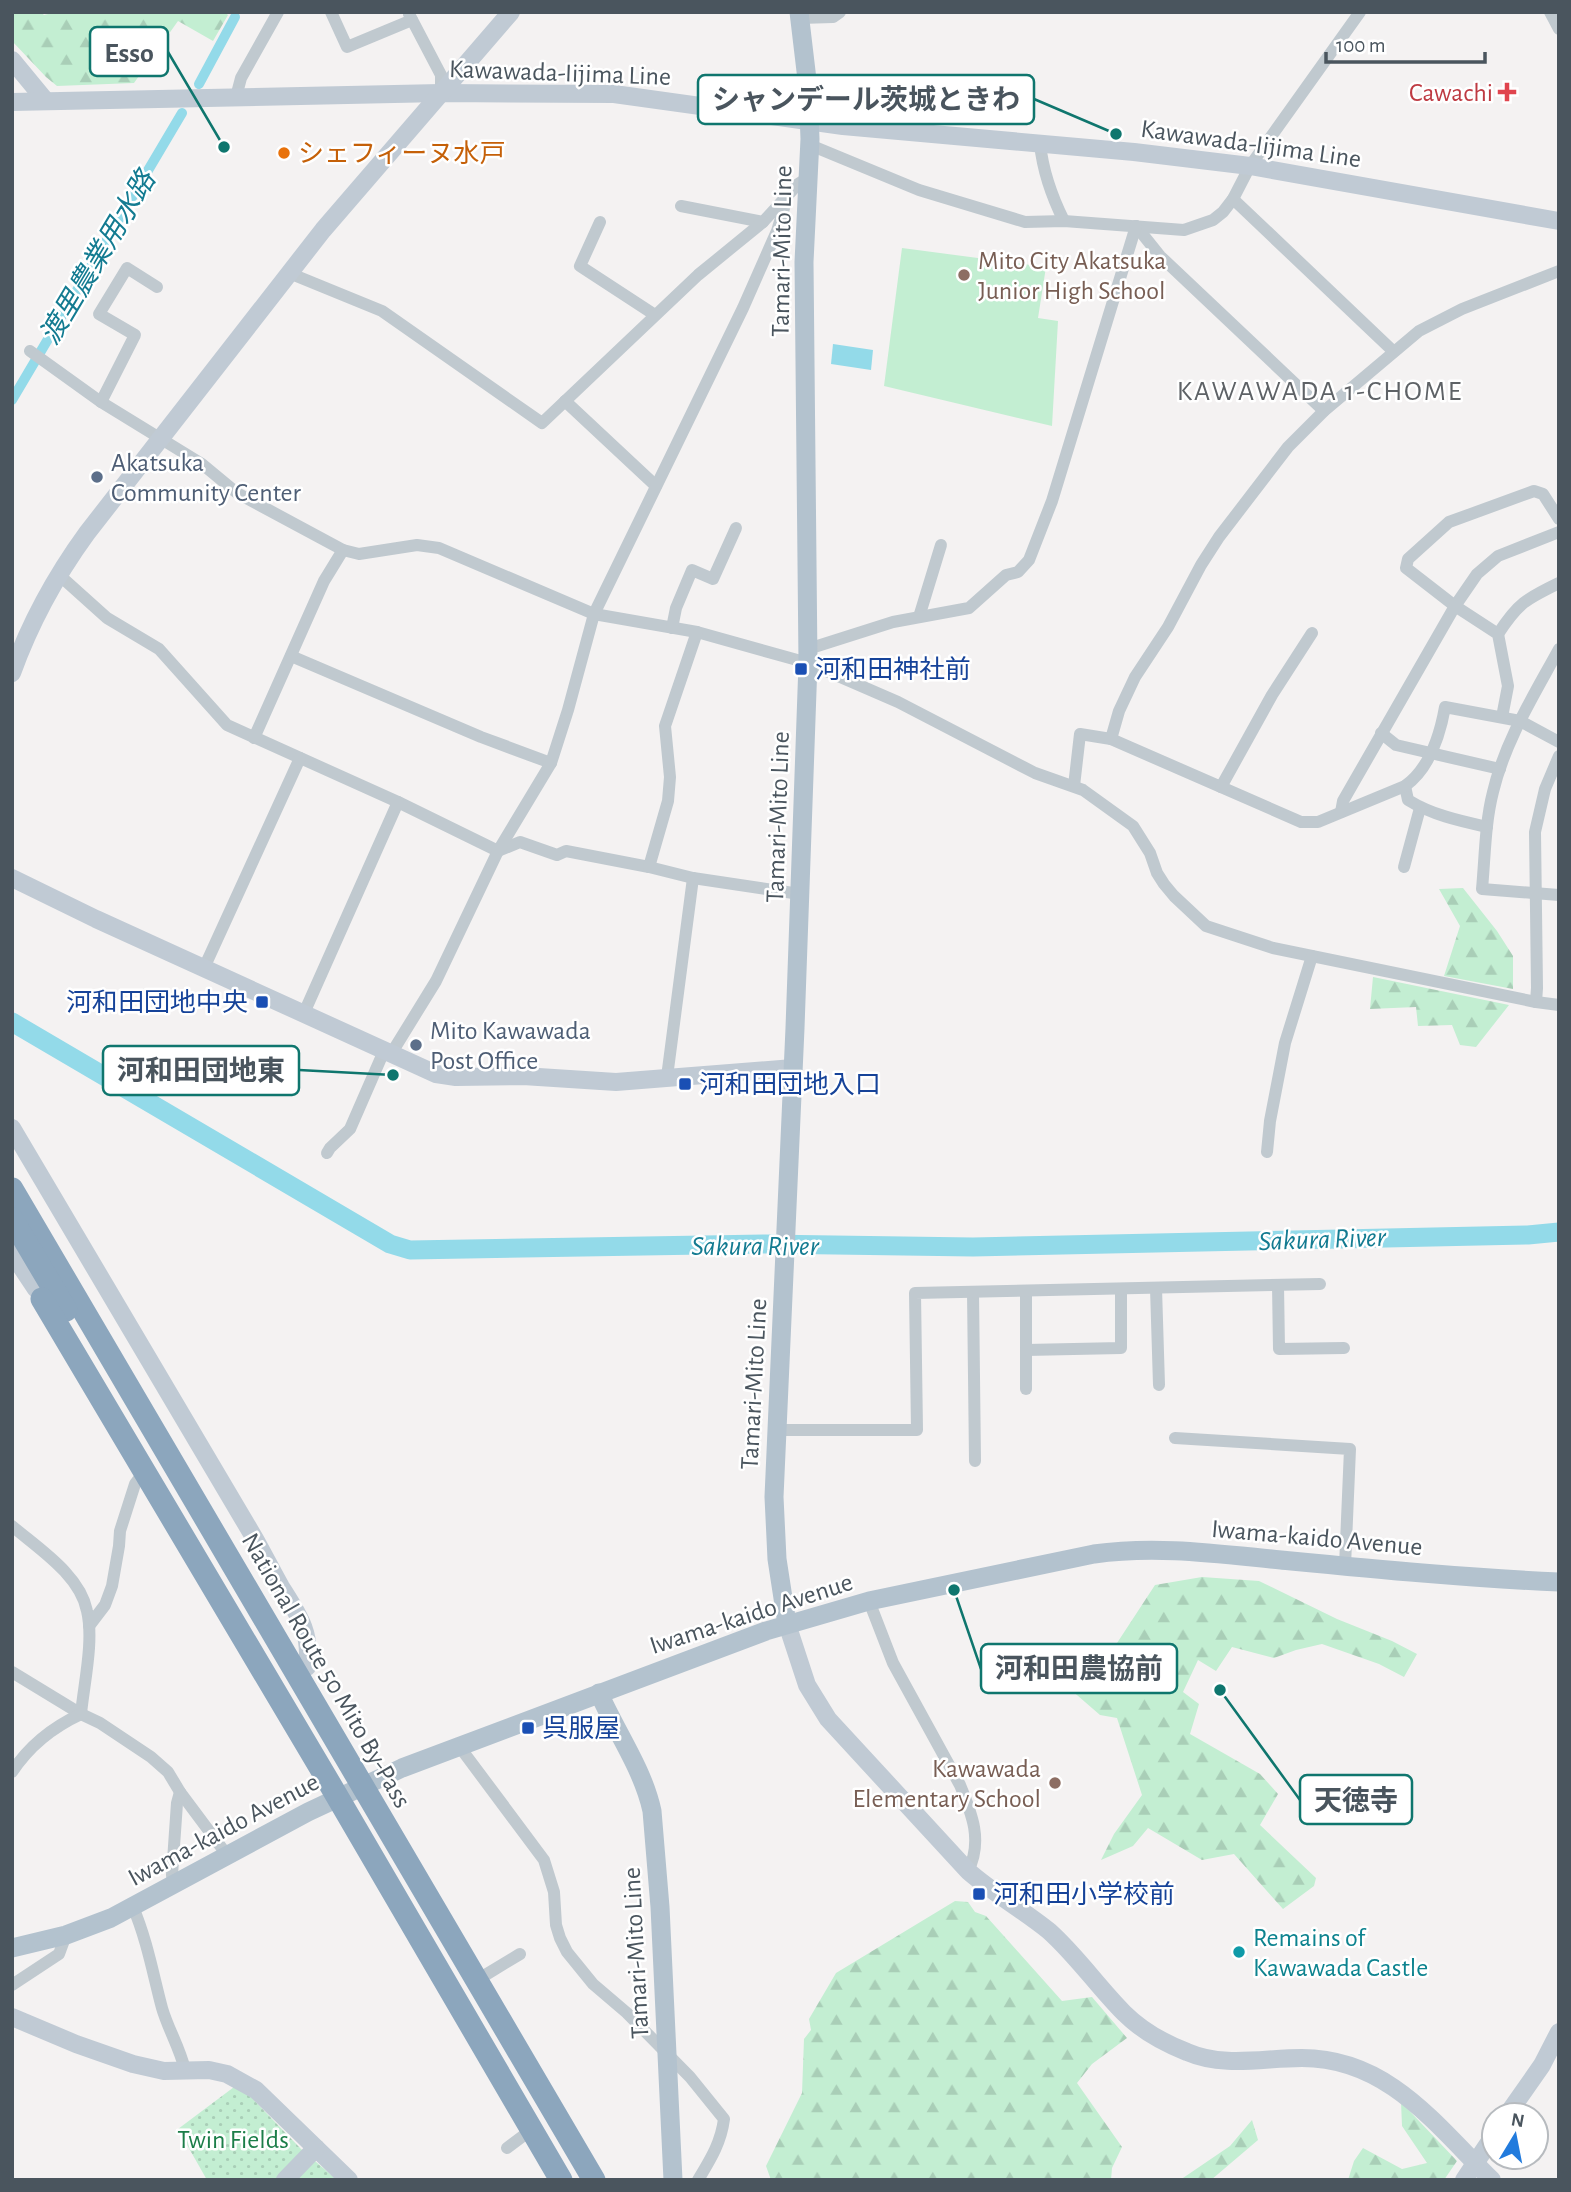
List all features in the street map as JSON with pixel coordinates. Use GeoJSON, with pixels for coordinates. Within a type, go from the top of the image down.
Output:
{"type":"FeatureCollection","features":[{"type":"Feature","properties":{"kind":"highway","name":"National Route 50 Mito By-Pass"},"geometry":{"type":"LineString","coordinates":[[12,1189],[28,1246]]}},
{"type":"Feature","properties":{"kind":"highway","name":"National Route 50 Mito By-Pass"},"geometry":{"type":"LineString","coordinates":[[12,1219],[202,1527],[504,2041],[594,2180]]}},
{"type":"Feature","properties":{"kind":"highway"},"geometry":{"type":"LineString","coordinates":[[28,1246],[63,1262],[92,1301],[609,2180]]}},
{"type":"Feature","properties":{"kind":"highway"},"geometry":{"type":"LineString","coordinates":[[28,1246],[36,1289],[338,1797],[561,2180]]}},
{"type":"Feature","properties":{"kind":"highway","name":"National Route 50 Mito By-Pass"},"geometry":{"type":"LineString","coordinates":[[504,2041],[576,2180]]}},
{"type":"Feature","properties":{"kind":"main road","name":"Tamari-Mito Line"},"geometry":{"type":"LineString","coordinates":[[787,1623],[774,1525],[808,656],[804,262],[810,121],[800,15]]}},
{"type":"Feature","properties":{"kind":"main road","name":"Iwama-kaido Avenue"},"geometry":{"type":"LineString","coordinates":[[12,1948],[66,1935],[134,1907],[227,1855],[372,1781],[787,1623],[869,1601],[1094,1554],[1128,1550],[1188,1552],[1480,1578],[1559,1582]]}},
{"type":"Feature","properties":{"kind":"main road","name":"Tamari-Mito Line"},"geometry":{"type":"LineString","coordinates":[[599,1693],[640,1775],[652,1811],[660,1907],[673,2180]]}},
{"type":"Feature","properties":{"kind":"street"},"geometry":{"type":"LineString","coordinates":[[236,97],[241,78],[278,12]]}},
{"type":"Feature","properties":{"kind":"street"},"geometry":{"type":"LineString","coordinates":[[331,12],[347,47],[410,16],[441,75],[441,93]]}},
{"type":"Feature","properties":{"kind":"street"},"geometry":{"type":"LineString","coordinates":[[12,673],[18,641],[58,574],[87,533],[323,230],[511,12]]}},
{"type":"Feature","properties":{"kind":"street"},"geometry":{"type":"LineString","coordinates":[[800,15],[833,17],[840,12]]}},
{"type":"Feature","properties":{"kind":"street"},"geometry":{"type":"LineString","coordinates":[[810,145],[919,190],[1025,222],[1064,221],[1184,230],[1213,220],[1223,212],[1250,166],[1360,12]]}},
{"type":"Feature","properties":{"kind":"street"},"geometry":{"type":"LineString","coordinates":[[1550,12],[1559,29]]}},
{"type":"Feature","properties":{"kind":"street"},"geometry":{"type":"LineString","coordinates":[[12,60],[45,100]]}},
{"type":"Feature","properties":{"kind":"street","name":"Kawawada-Iijima Line"},"geometry":{"type":"LineString","coordinates":[[12,102],[441,93],[614,94],[810,121],[1134,152],[1250,166],[1559,220]]}},
{"type":"Feature","properties":{"kind":"street"},"geometry":{"type":"LineString","coordinates":[[1040,144],[1043,169],[1050,192],[1064,221]]}},
{"type":"Feature","properties":{"kind":"street"},"geometry":{"type":"LineString","coordinates":[[289,273],[382,311],[542,423],[698,275],[763,222],[798,184],[809,177]]}},
{"type":"Feature","properties":{"kind":"street"},"geometry":{"type":"LineString","coordinates":[[327,1153],[350,1129],[387,1052],[436,981],[498,851],[551,763],[594,614],[743,309],[777,231],[788,195]]}},
{"type":"Feature","properties":{"kind":"street"},"geometry":{"type":"LineString","coordinates":[[1233,199],[1393,351]]}},
{"type":"Feature","properties":{"kind":"street"},"geometry":{"type":"LineString","coordinates":[[681,206],[763,222]]}},
{"type":"Feature","properties":{"kind":"street"},"geometry":{"type":"LineString","coordinates":[[600,222],[580,266],[655,315]]}},
{"type":"Feature","properties":{"kind":"street"},"geometry":{"type":"LineString","coordinates":[[1136,226],[1160,256],[1324,411]]}},
{"type":"Feature","properties":{"kind":"street"},"geometry":{"type":"LineString","coordinates":[[808,656],[893,622],[969,608],[1006,575],[1018,572],[1029,560],[1052,501],[1136,226]]}},
{"type":"Feature","properties":{"kind":"street"},"geometry":{"type":"LineString","coordinates":[[100,402],[135,335],[99,314],[127,268],[156,287]]}},
{"type":"Feature","properties":{"kind":"street"},"geometry":{"type":"LineString","coordinates":[[1111,739],[1119,711],[1135,677],[1219,537],[1288,447],[1324,411],[1419,331],[1458,311],[1559,271]]}},
{"type":"Feature","properties":{"kind":"street"},"geometry":{"type":"LineString","coordinates":[[30,351],[100,402],[202,464],[237,493],[343,550],[359,554],[417,545],[439,548],[594,614],[697,632],[808,656],[1035,773],[1074,786],[1101,801],[1133,827],[1150,853],[1164,884],[1206,926],[1248,941],[1312,956],[1536,1002],[1559,1004]]}},
{"type":"Feature","properties":{"kind":"street"},"geometry":{"type":"LineString","coordinates":[[565,401],[656,486]]}},
{"type":"Feature","properties":{"kind":"street"},"geometry":{"type":"LineString","coordinates":[[1498,634],[1455,606],[1406,568],[1408,559],[1450,522],[1534,491],[1544,494],[1559,519]]}},
{"type":"Feature","properties":{"kind":"street"},"geometry":{"type":"LineString","coordinates":[[672,628],[676,608],[692,570],[713,579],[736,528]]}},
{"type":"Feature","properties":{"kind":"street"},"geometry":{"type":"LineString","coordinates":[[1341,811],[1343,801],[1381,733],[1455,606],[1477,574],[1498,556],[1559,533]]}},
{"type":"Feature","properties":{"kind":"street"},"geometry":{"type":"LineString","coordinates":[[919,617],[941,545]]}},
{"type":"Feature","properties":{"kind":"street"},"geometry":{"type":"LineString","coordinates":[[254,738],[324,581],[343,550]]}},
{"type":"Feature","properties":{"kind":"street"},"geometry":{"type":"LineString","coordinates":[[58,574],[107,618],[159,649],[227,725],[398,802],[498,851],[520,842],[557,855],[566,851],[693,878],[800,894]]}},
{"type":"Feature","properties":{"kind":"street"},"geometry":{"type":"LineString","coordinates":[[1502,717],[1508,686],[1498,634],[1513,611],[1530,597],[1559,583]]}},
{"type":"Feature","properties":{"kind":"street"},"geometry":{"type":"LineString","coordinates":[[649,867],[668,802],[670,777],[665,726],[697,632]]}},
{"type":"Feature","properties":{"kind":"street"},"geometry":{"type":"LineString","coordinates":[[1221,787],[1272,695],[1312,633]]}},
{"type":"Feature","properties":{"kind":"street"},"geometry":{"type":"LineString","coordinates":[[1559,649],[1520,721],[1492,793],[1482,889],[1559,895]]}},
{"type":"Feature","properties":{"kind":"street"},"geometry":{"type":"LineString","coordinates":[[291,656],[481,737],[551,763]]}},
{"type":"Feature","properties":{"kind":"street"},"geometry":{"type":"LineString","coordinates":[[1074,786],[1080,734],[1111,739],[1301,822],[1318,822],[1413,781],[1439,738],[1446,707],[1520,721],[1559,742]]}},
{"type":"Feature","properties":{"kind":"street"},"geometry":{"type":"LineString","coordinates":[[1381,733],[1396,746],[1500,769]]}},
{"type":"Feature","properties":{"kind":"street"},"geometry":{"type":"LineString","coordinates":[[1536,1002],[1535,832],[1545,789],[1559,756]]}},
{"type":"Feature","properties":{"kind":"street"},"geometry":{"type":"LineString","coordinates":[[204,968],[300,758]]}},
{"type":"Feature","properties":{"kind":"street"},"geometry":{"type":"LineString","coordinates":[[1405,786],[1408,800],[1420,808],[1487,827]]}},
{"type":"Feature","properties":{"kind":"street"},"geometry":{"type":"LineString","coordinates":[[304,1013],[398,802]]}},
{"type":"Feature","properties":{"kind":"street"},"geometry":{"type":"LineString","coordinates":[[1404,867],[1420,808]]}},
{"type":"Feature","properties":{"kind":"street"},"geometry":{"type":"LineString","coordinates":[[12,878],[426,1070],[456,1077],[523,1076],[601,1082],[793,1068]]}},
{"type":"Feature","properties":{"kind":"street"},"geometry":{"type":"LineString","coordinates":[[667,1077],[693,878]]}},
{"type":"Feature","properties":{"kind":"street"},"geometry":{"type":"LineString","coordinates":[[1267,1153],[1284,1043],[1312,956]]}},
{"type":"Feature","properties":{"kind":"street"},"geometry":{"type":"LineString","coordinates":[[12,1128],[299,1615],[310,1648],[307,1667]]}},
{"type":"Feature","properties":{"kind":"street"},"geometry":{"type":"LineString","coordinates":[[777,1430],[917,1430],[915,1293],[1320,1284]]}},
{"type":"Feature","properties":{"kind":"street"},"geometry":{"type":"LineString","coordinates":[[1278,1285],[1279,1349],[1344,1348]]}},
{"type":"Feature","properties":{"kind":"street"},"geometry":{"type":"LineString","coordinates":[[1156,1288],[1158,1385]]}},
{"type":"Feature","properties":{"kind":"street"},"geometry":{"type":"LineString","coordinates":[[1026,1350],[1121,1348],[1121,1289]]}},
{"type":"Feature","properties":{"kind":"street"},"geometry":{"type":"LineString","coordinates":[[1026,1291],[1026,1389]]}},
{"type":"Feature","properties":{"kind":"street"},"geometry":{"type":"LineString","coordinates":[[973,1292],[975,1461]]}},
{"type":"Feature","properties":{"kind":"street"},"geometry":{"type":"LineString","coordinates":[[1175,1438],[1350,1449],[1345,1566]]}},
{"type":"Feature","properties":{"kind":"street"},"geometry":{"type":"LineString","coordinates":[[89,1626],[105,1605],[112,1586],[120,1546],[120,1531],[135,1484],[145,1471]]}},
{"type":"Feature","properties":{"kind":"street"},"geometry":{"type":"LineString","coordinates":[[12,1526],[63,1571],[77,1587],[87,1609],[89,1626],[81,1714]]}},
{"type":"Feature","properties":{"kind":"street"},"geometry":{"type":"LineString","coordinates":[[869,1601],[892,1663],[964,1794],[976,1841],[975,1857],[968,1871]]}},
{"type":"Feature","properties":{"kind":"street"},"geometry":{"type":"LineString","coordinates":[[787,1623],[807,1685],[828,1719],[968,1871],[1048,1931],[1074,1955],[1123,2012],[1151,2034],[1190,2054],[1245,2062],[1319,2059],[1367,2071],[1389,2083],[1410,2101],[1492,2180]]}},
{"type":"Feature","properties":{"kind":"street"},"geometry":{"type":"LineString","coordinates":[[12,1672],[100,1723],[151,1757],[168,1772],[227,1855]]}},
{"type":"Feature","properties":{"kind":"street"},"geometry":{"type":"LineString","coordinates":[[12,1772],[47,1734],[81,1714]]}},
{"type":"Feature","properties":{"kind":"street"},"geometry":{"type":"LineString","coordinates":[[459,1746],[544,1860],[554,1892],[556,1925],[567,1952],[593,1984],[690,2077],[724,2119],[722,2136],[698,2180]]}},
{"type":"Feature","properties":{"kind":"street"},"geometry":{"type":"LineString","coordinates":[[173,1885],[180,1792]]}},
{"type":"Feature","properties":{"kind":"street"},"geometry":{"type":"LineString","coordinates":[[134,1907],[163,2012],[181,2052],[185,2070]]}},
{"type":"Feature","properties":{"kind":"street"},"geometry":{"type":"LineString","coordinates":[[12,1985],[59,1954],[66,1935]]}},
{"type":"Feature","properties":{"kind":"street"},"geometry":{"type":"LineString","coordinates":[[487,1974],[520,1954]]}},
{"type":"Feature","properties":{"kind":"street"},"geometry":{"type":"LineString","coordinates":[[12,2017],[133,2064],[164,2071],[209,2070],[245,2082],[349,2180]]}},
{"type":"Feature","properties":{"kind":"street"},"geometry":{"type":"LineString","coordinates":[[1517,2101],[1542,2065],[1559,2032]]}},
{"type":"Feature","properties":{"kind":"street"},"geometry":{"type":"LineString","coordinates":[[507,2148],[531,2130]]}},
{"type":"Feature","properties":{"kind":"street"},"geometry":{"type":"LineString","coordinates":[[285,2180],[316,2148]]}},
{"type":"Feature","properties":{"kind":"street"},"geometry":{"type":"LineString","coordinates":[[1464,2180],[1480,2156]]}},
{"type":"Feature","properties":{"kind":"green space"},"geometry":{"type":"Polygon","coordinates":[[[12,12],[41,12],[44,15],[56,12],[225,12],[228,15],[213,41],[178,21],[134,83],[57,86],[12,41],[12,12]]]}},
{"type":"Feature","properties":{"kind":"green space"},"geometry":{"type":"Polygon","coordinates":[[[902,248],[1046,267],[1038,318],[1058,321],[1052,426],[884,386],[902,248]]]}},
{"type":"Feature","properties":{"kind":"green space"},"geometry":{"type":"Polygon","coordinates":[[[1463,888],[1513,956],[1513,989],[1444,976],[1460,926],[1439,889],[1463,888]]]}},
{"type":"Feature","properties":{"kind":"green space"},"geometry":{"type":"Polygon","coordinates":[[[1373,977],[1509,1005],[1476,1047],[1460,1045],[1452,1025],[1418,1026],[1416,1007],[1370,1009],[1373,977]]]}},
{"type":"Feature","properties":{"kind":"green space"},"geometry":{"type":"Polygon","coordinates":[[[1202,1577],[1259,1581],[1417,1654],[1404,1677],[1379,1664],[1322,1644],[1274,1658],[1232,1647],[1216,1671],[1198,1660],[1183,1692],[1199,1704],[1190,1734],[1260,1774],[1278,1794],[1260,1825],[1316,1878],[1314,1886],[1283,1909],[1234,1854],[1202,1860],[1148,1828],[1133,1846],[1101,1860],[1114,1834],[1142,1795],[1117,1718],[1100,1715],[1070,1689],[1100,1669],[1155,1585],[1202,1577]]]}},
{"type":"Feature","properties":{"kind":"green space"},"geometry":{"type":"Polygon","coordinates":[[[955,1901],[968,1902],[975,1912],[986,1916],[1062,2001],[1092,1997],[1127,2038],[1092,2064],[1077,2083],[1122,2147],[1112,2168],[1111,2180],[771,2180],[766,2166],[802,2093],[804,2039],[811,2030],[809,2019],[836,1973],[955,1901]]]}},
{"type":"Feature","properties":{"kind":"green space","name":"Twin Fields"},"geometry":{"type":"Polygon","coordinates":[[[234,2087],[244,2090],[301,2149],[337,2180],[207,2180],[178,2129],[234,2087]]]}},
{"type":"Feature","properties":{"kind":"green space"},"geometry":{"type":"Polygon","coordinates":[[[1401,2102],[1457,2161],[1444,2180],[1348,2180],[1354,2161],[1363,2148],[1402,2169],[1427,2163],[1402,2126],[1401,2102]]]}},
{"type":"Feature","properties":{"kind":"green space"},"geometry":{"type":"Polygon","coordinates":[[[1252,2120],[1258,2140],[1211,2180],[1180,2180],[1230,2146],[1252,2120]]]}},
{"type":"Feature","properties":{"kind":"water"},"geometry":{"type":"Polygon","coordinates":[[[833,344],[873,350],[871,370],[831,364],[833,344]]]}},
{"type":"Feature","properties":{"kind":"waterway","name":"渡里農業用水路"},"geometry":{"type":"LineString","coordinates":[[199,84],[235,17]]}},
{"type":"Feature","properties":{"kind":"waterway","name":"渡里農業用水路"},"geometry":{"type":"LineString","coordinates":[[12,400],[182,113]]}},
{"type":"Feature","properties":{"kind":"waterway","name":"Sakura River"},"geometry":{"type":"LineString","coordinates":[[12,1022],[390,1244],[410,1250],[765,1244],[973,1247],[1528,1235],[1559,1232]]}},
{"type":"Feature","properties":{"kind":"place","name":"Cawachi"},"geometry":{"type":"Point","coordinates":[1507,92]}},
{"type":"Feature","properties":{"kind":"place","name":"シャンデール茨城ときわ"},"geometry":{"type":"Point","coordinates":[1116,134]}},
{"type":"Feature","properties":{"kind":"place","name":"Esso"},"geometry":{"type":"Point","coordinates":[224,147]}},
{"type":"Feature","properties":{"kind":"place","name":"シェフィーヌ水戸"},"geometry":{"type":"Point","coordinates":[284,153]}},
{"type":"Feature","properties":{"kind":"place","name":"Mito City Akatsuka Junior High School"},"geometry":{"type":"Point","coordinates":[964,275]}},
{"type":"Feature","properties":{"kind":"place","name":"Akatsuka Community Center"},"geometry":{"type":"Point","coordinates":[97,477]}},
{"type":"Feature","properties":{"kind":"place","name":"河和田神社前"},"geometry":{"type":"Point","coordinates":[801,669]}},
{"type":"Feature","properties":{"kind":"place","name":"河和田団地中央"},"geometry":{"type":"Point","coordinates":[262,1002]}},
{"type":"Feature","properties":{"kind":"place","name":"Mito Kawawada Post Office"},"geometry":{"type":"Point","coordinates":[416,1045]}},
{"type":"Feature","properties":{"kind":"place","name":"河和田団地東"},"geometry":{"type":"Point","coordinates":[393,1075]}},
{"type":"Feature","properties":{"kind":"place","name":"河和田団地入口"},"geometry":{"type":"Point","coordinates":[685,1084]}},
{"type":"Feature","properties":{"kind":"place","name":"河和田農協前"},"geometry":{"type":"Point","coordinates":[954,1590]}},
{"type":"Feature","properties":{"kind":"place","name":"天徳寺"},"geometry":{"type":"Point","coordinates":[1220,1690]}},
{"type":"Feature","properties":{"kind":"place","name":"呉服屋"},"geometry":{"type":"Point","coordinates":[528,1728]}},
{"type":"Feature","properties":{"kind":"place","name":"Kawawada Elementary School"},"geometry":{"type":"Point","coordinates":[1055,1783]}},
{"type":"Feature","properties":{"kind":"place","name":"河和田小学校前"},"geometry":{"type":"Point","coordinates":[979,1894]}},
{"type":"Feature","properties":{"kind":"place","name":"Remains of Kawawada Castle"},"geometry":{"type":"Point","coordinates":[1239,1952]}},
{"type":"Feature","properties":{"kind":"district","name":"KAWAWADA 1-CHOME"},"geometry":{"type":"Point","coordinates":[1320,390]}}]}
